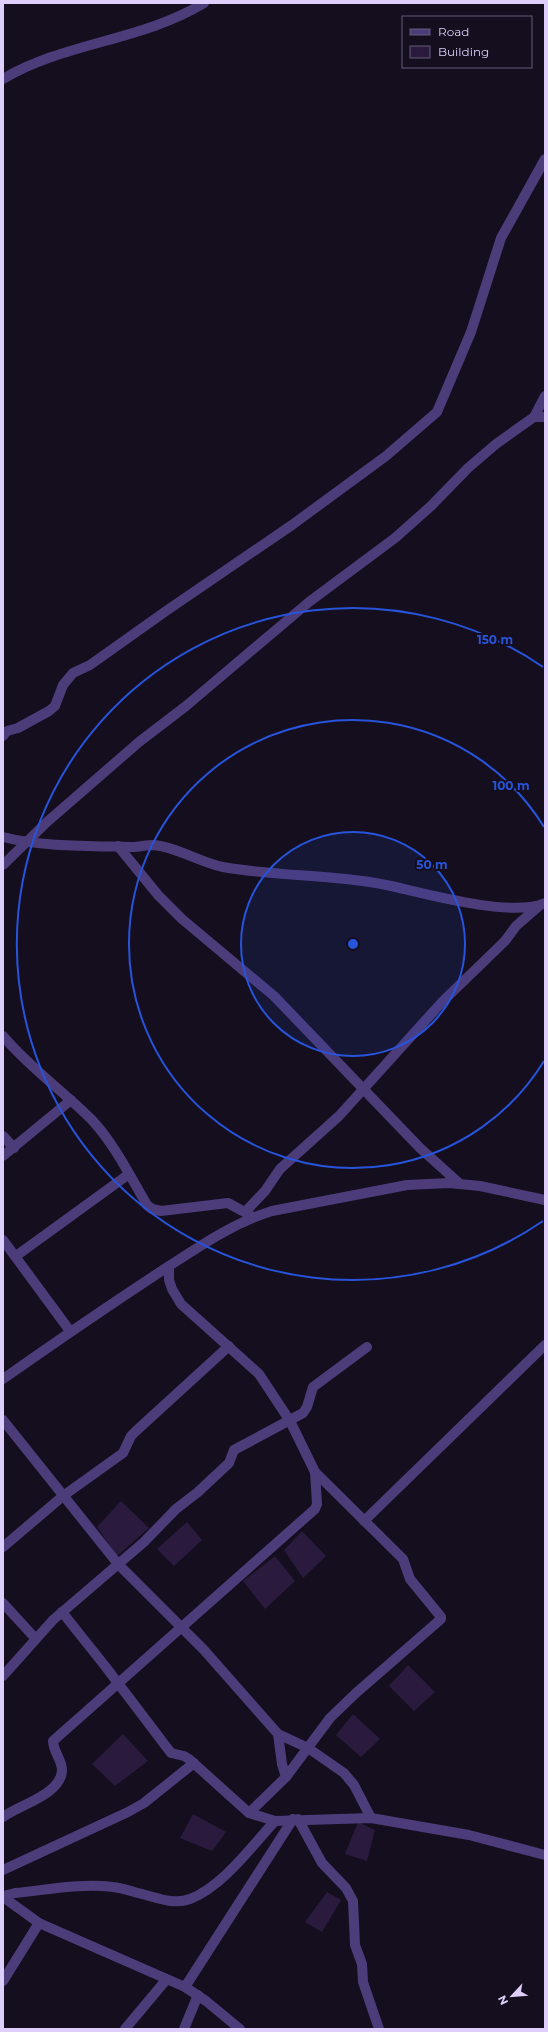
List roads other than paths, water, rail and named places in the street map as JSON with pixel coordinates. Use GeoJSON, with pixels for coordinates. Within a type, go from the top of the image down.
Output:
{"type":"FeatureCollection","features":[{"type":"Feature","properties":{"kind":"street"},"geometry":{"type":"LineString","coordinates":[[3,79],[42,59],[160,25],[184,15],[204,3]]}},
{"type":"Feature","properties":{"kind":"street"},"geometry":{"type":"LineString","coordinates":[[3,736],[7,732],[18,728],[49,711],[55,706],[63,685],[73,674],[90,665],[292,525],[386,456],[432,417],[440,406],[471,332],[501,238],[545,159]]}},
{"type":"Feature","properties":{"kind":"street"},"geometry":{"type":"LineString","coordinates":[[534,417],[545,396]]}},
{"type":"Feature","properties":{"kind":"street"},"geometry":{"type":"LineString","coordinates":[[3,865],[47,822],[139,742],[186,706],[309,602],[395,538],[432,506],[468,468],[517,427],[534,417],[545,417]]}},
{"type":"Feature","properties":{"kind":"street"},"geometry":{"type":"LineString","coordinates":[[3,837],[26,843],[118,846],[154,845],[211,864],[229,868],[330,876],[378,883],[441,898],[508,908],[524,909],[542,905]]}},
{"type":"Feature","properties":{"kind":"street"},"geometry":{"type":"LineString","coordinates":[[118,846],[158,895],[177,914],[208,943],[242,968],[274,996],[420,1148],[460,1184]]}},
{"type":"Feature","properties":{"kind":"street"},"geometry":{"type":"LineString","coordinates":[[3,1379],[70,1331],[249,1214],[280,1169],[339,1116],[443,1001],[505,941],[516,926],[542,905]]}},
{"type":"Feature","properties":{"kind":"street"},"geometry":{"type":"LineString","coordinates":[[3,1036],[22,1058],[58,1087],[108,1140],[147,1205],[152,1209],[161,1211],[228,1203],[249,1214],[272,1211],[407,1185],[449,1183],[480,1186],[545,1200]]}},
{"type":"Feature","properties":{"kind":"street"},"geometry":{"type":"LineString","coordinates":[[3,1156],[71,1100]]}},
{"type":"Feature","properties":{"kind":"street"},"geometry":{"type":"LineString","coordinates":[[3,1136],[14,1148]]}},
{"type":"Feature","properties":{"kind":"street"},"geometry":{"type":"LineString","coordinates":[[16,1256],[129,1174]]}},
{"type":"Feature","properties":{"kind":"street"},"geometry":{"type":"LineString","coordinates":[[3,1240],[70,1331]]}},
{"type":"Feature","properties":{"kind":"street"},"geometry":{"type":"LineString","coordinates":[[169,1266],[169,1280],[172,1289],[181,1304],[259,1374],[290,1421],[315,1472],[403,1560],[410,1580],[440,1615],[441,1619],[356,1693],[330,1718],[286,1777],[249,1813]]}},
{"type":"Feature","properties":{"kind":"street"},"geometry":{"type":"LineString","coordinates":[[364,1521],[545,1345]]}},
{"type":"Feature","properties":{"kind":"street"},"geometry":{"type":"LineString","coordinates":[[3,1547],[63,1496],[123,1454],[131,1436],[229,1346]]}},
{"type":"Feature","properties":{"kind":"street"},"geometry":{"type":"LineString","coordinates":[[3,1676],[35,1638],[62,1612],[144,1542],[176,1509],[198,1492],[224,1468],[229,1463],[234,1450],[303,1413],[308,1407],[313,1388],[367,1347]]}},
{"type":"Feature","properties":{"kind":"street"},"geometry":{"type":"LineString","coordinates":[[5,1426],[118,1564],[204,1650],[278,1734],[308,1748],[344,1773],[354,1785],[371,1818]]}},
{"type":"Feature","properties":{"kind":"street"},"geometry":{"type":"LineString","coordinates":[[3,1817],[19,1806],[49,1792],[59,1782],[62,1770],[53,1748],[53,1740],[314,1509],[317,1504],[315,1472]]}},
{"type":"Feature","properties":{"kind":"street"},"geometry":{"type":"LineString","coordinates":[[3,1603],[35,1638]]}},
{"type":"Feature","properties":{"kind":"street"},"geometry":{"type":"LineString","coordinates":[[62,1612],[171,1753],[184,1756],[194,1763],[249,1813],[275,1821],[295,1819],[371,1818],[469,1835],[545,1855]]}},
{"type":"Feature","properties":{"kind":"street"},"geometry":{"type":"LineString","coordinates":[[278,1734],[282,1764],[286,1777]]}},
{"type":"Feature","properties":{"kind":"street"},"geometry":{"type":"LineString","coordinates":[[3,1870],[128,1812],[144,1803],[194,1763]]}},
{"type":"Feature","properties":{"kind":"street"},"geometry":{"type":"LineString","coordinates":[[185,1987],[295,1819]]}},
{"type":"Feature","properties":{"kind":"street"},"geometry":{"type":"LineString","coordinates":[[295,1819],[322,1863],[346,1888],[353,1901],[355,1945],[362,1964],[363,1982],[379,2029]]}},
{"type":"Feature","properties":{"kind":"street"},"geometry":{"type":"LineString","coordinates":[[3,1896],[15,1893],[96,1885],[114,1887],[167,1901],[176,1902],[188,1900],[203,1893],[216,1884],[275,1821]]}},
{"type":"Feature","properties":{"kind":"street"},"geometry":{"type":"LineString","coordinates":[[3,1896],[39,1923],[143,1967],[166,1980],[185,1987],[198,1995],[240,2029]]}},
{"type":"Feature","properties":{"kind":"street"},"geometry":{"type":"LineString","coordinates":[[3,1981],[39,1923]]}},
{"type":"Feature","properties":{"kind":"street"},"geometry":{"type":"LineString","coordinates":[[125,2029],[166,1980]]}},
{"type":"Feature","properties":{"kind":"street"},"geometry":{"type":"LineString","coordinates":[[184,2029],[198,1995]]}}]}
